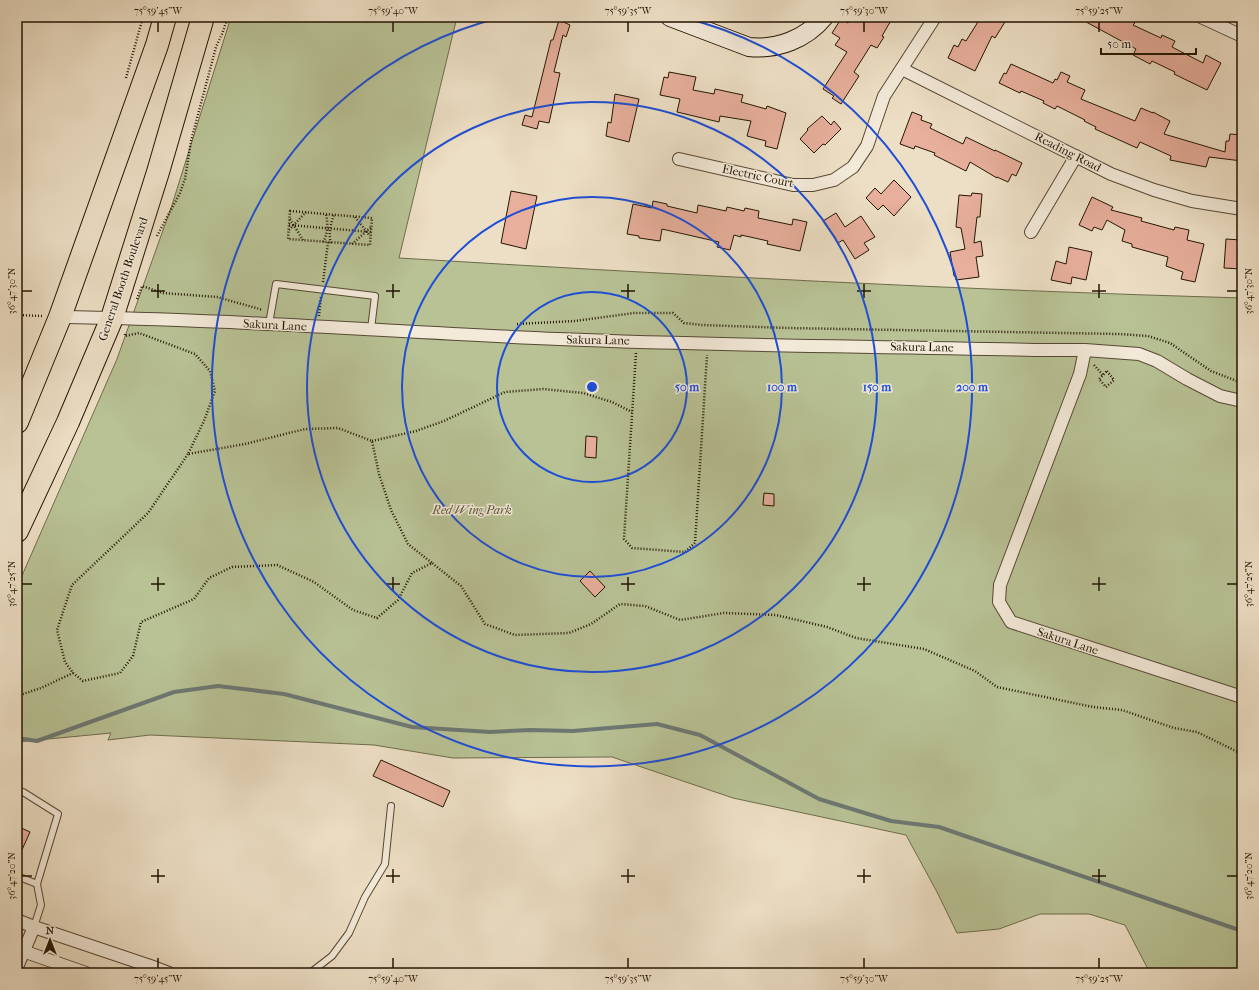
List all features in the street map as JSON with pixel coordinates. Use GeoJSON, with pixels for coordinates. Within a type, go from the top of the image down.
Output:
{"type":"FeatureCollection","features":[{"type":"Feature","properties":{"kind":"highway","name":"General Booth Boulevard"},"geometry":{"type":"LineString","coordinates":[[17,531],[68,422],[121,318],[158,172],[203,17]]}},
{"type":"Feature","properties":{"kind":"highway"},"geometry":{"type":"LineString","coordinates":[[17,422],[53,317],[162,23]]}},
{"type":"Feature","properties":{"kind":"street"},"geometry":{"type":"LineString","coordinates":[[670,17],[742,45],[760,48],[785,44],[817,26],[824,17]]}},
{"type":"Feature","properties":{"kind":"street","name":"Electric Court"},"geometry":{"type":"LineString","coordinates":[[679,159],[793,185],[813,185],[834,180],[853,167],[867,146],[884,96],[935,17]]}},
{"type":"Feature","properties":{"kind":"street"},"geometry":{"type":"LineString","coordinates":[[1200,17],[1242,36]]}},
{"type":"Feature","properties":{"kind":"street","name":"Reading Road"},"geometry":{"type":"LineString","coordinates":[[902,69],[1111,174],[1154,190],[1192,201],[1242,209]]}},
{"type":"Feature","properties":{"kind":"street"},"geometry":{"type":"LineString","coordinates":[[1031,232],[1076,156]]}},
{"type":"Feature","properties":{"kind":"street","name":"Sakura Lane"},"geometry":{"type":"LineString","coordinates":[[53,317],[121,318],[269,324],[561,339],[1085,350],[1139,354],[1157,361],[1220,396],[1242,402]]}},
{"type":"Feature","properties":{"kind":"street","name":"Sakura Lane"},"geometry":{"type":"LineString","coordinates":[[1085,350],[1080,374],[1000,585],[999,602],[1011,622],[1242,697]]}},
{"type":"Feature","properties":{"kind":"street"},"geometry":{"type":"LineString","coordinates":[[17,920],[169,973]]}},
{"type":"Feature","properties":{"kind":"street"},"geometry":{"type":"LineString","coordinates":[[17,967],[20,951],[34,927]]}},
{"type":"Feature","properties":{"kind":"street"},"geometry":{"type":"LineString","coordinates":[[20,951],[86,973]]}},
{"type":"Feature","properties":{"kind":"lane"},"geometry":{"type":"LineString","coordinates":[[269,324],[276,284],[375,296],[372,330]]}},
{"type":"Feature","properties":{"kind":"lane"},"geometry":{"type":"LineString","coordinates":[[17,792],[23,792],[58,814],[37,884],[41,905],[34,927]]}},
{"type":"Feature","properties":{"kind":"lane"},"geometry":{"type":"LineString","coordinates":[[310,973],[332,956],[349,933],[365,897],[385,864],[391,806]]}},
{"type":"Feature","properties":{"kind":"lane"},"geometry":{"type":"LineString","coordinates":[[17,876],[37,884]]}},
{"type":"Feature","properties":{"kind":"path"},"geometry":{"type":"LineString","coordinates":[[154,241],[180,193],[185,179],[191,141],[216,47],[228,17]]}},
{"type":"Feature","properties":{"kind":"path"},"geometry":{"type":"LineString","coordinates":[[290,211],[306,212],[372,218],[370,245],[288,239],[290,211]]}},
{"type":"Feature","properties":{"kind":"path"},"geometry":{"type":"LineString","coordinates":[[289,230],[306,212]]}},
{"type":"Feature","properties":{"kind":"path"},"geometry":{"type":"LineString","coordinates":[[326,214],[331,243]]}},
{"type":"Feature","properties":{"kind":"path"},"geometry":{"type":"LineString","coordinates":[[323,242],[334,214]]}},
{"type":"Feature","properties":{"kind":"path"},"geometry":{"type":"LineString","coordinates":[[354,216],[370,237]]}},
{"type":"Feature","properties":{"kind":"path"},"geometry":{"type":"LineString","coordinates":[[290,219],[303,240]]}},
{"type":"Feature","properties":{"kind":"path"},"geometry":{"type":"LineString","coordinates":[[289,225],[371,232]]}},
{"type":"Feature","properties":{"kind":"path"},"geometry":{"type":"LineString","coordinates":[[352,244],[371,226]]}},
{"type":"Feature","properties":{"kind":"path"},"geometry":{"type":"LineString","coordinates":[[140,279],[142,286],[121,318],[125,336],[139,334],[195,354],[210,371],[215,391],[204,422],[188,454],[148,513],[72,585],[57,630],[65,662],[72,673],[83,681],[120,673],[133,656],[141,622],[194,599],[209,578],[232,567],[277,565],[314,582],[353,610],[377,618],[398,600],[412,573],[432,563]]}},
{"type":"Feature","properties":{"kind":"path"},"geometry":{"type":"LineString","coordinates":[[142,286],[163,293],[217,297],[271,312]]}},
{"type":"Feature","properties":{"kind":"path"},"geometry":{"type":"LineString","coordinates":[[516,324],[575,321],[634,313],[673,313],[684,322],[702,326],[1119,334],[1148,336],[1170,343],[1211,371],[1242,383]]}},
{"type":"Feature","properties":{"kind":"path"},"geometry":{"type":"LineString","coordinates":[[17,315],[53,317]]}},
{"type":"Feature","properties":{"kind":"path"},"geometry":{"type":"LineString","coordinates":[[636,341],[624,539],[632,548],[685,552],[695,543],[708,343]]}},
{"type":"Feature","properties":{"kind":"path"},"geometry":{"type":"LineString","coordinates":[[1107,371],[1114,380],[1106,386],[1099,379],[1107,371]]}},
{"type":"Feature","properties":{"kind":"path"},"geometry":{"type":"LineString","coordinates":[[188,454],[245,444],[305,430],[338,428],[372,441],[416,431],[444,422],[505,392],[543,389],[583,393],[612,402],[632,412]]}},
{"type":"Feature","properties":{"kind":"path"},"geometry":{"type":"LineString","coordinates":[[372,441],[379,474],[391,510],[408,544],[461,586],[485,624],[515,635],[569,633],[591,624],[620,604],[645,606],[680,620],[724,613],[776,615],[827,627],[856,638],[924,649],[975,671],[997,687],[1094,707],[1122,710],[1174,728],[1197,732],[1242,754]]}},
{"type":"Feature","properties":{"kind":"path"},"geometry":{"type":"LineString","coordinates":[[17,696],[41,688],[72,673]]}},
{"type":"Feature","properties":{"kind":"green space","name":"Red Wing Park"},"geometry":{"type":"Polygon","coordinates":[[[231,17],[457,17],[399,258],[820,281],[1031,291],[1242,298],[1242,973],[1150,973],[1125,925],[1089,914],[1040,914],[999,929],[957,933],[906,835],[733,798],[612,757],[453,758],[374,745],[150,735],[108,740],[111,733],[17,742],[17,587],[117,359],[172,205],[231,17]]]}},
{"type":"Feature","properties":{"kind":"building"},"geometry":{"type":"Polygon","coordinates":[[[852,17],[893,17],[877,48],[871,45],[854,72],[859,76],[841,104],[832,98],[834,96],[823,89],[847,52],[835,45],[840,38],[832,33],[841,19],[848,23],[852,17]]]}},
{"type":"Feature","properties":{"kind":"building"},"geometry":{"type":"Polygon","coordinates":[[[981,17],[1008,17],[995,38],[992,36],[975,71],[948,58],[954,45],[958,47],[962,39],[966,41],[981,17]]]}},
{"type":"Feature","properties":{"kind":"building"},"geometry":{"type":"Polygon","coordinates":[[[1077,17],[1124,17],[1135,23],[1133,25],[1161,38],[1162,35],[1175,41],[1172,47],[1203,63],[1206,55],[1221,63],[1207,90],[1174,74],[1175,72],[1152,61],[1150,64],[1133,55],[1136,49],[1077,17]]]}},
{"type":"Feature","properties":{"kind":"building"},"geometry":{"type":"Polygon","coordinates":[[[559,20],[570,25],[566,37],[563,35],[554,72],[560,73],[549,123],[539,121],[537,129],[522,125],[525,115],[532,117],[551,40],[553,40],[559,20]]]}},
{"type":"Feature","properties":{"kind":"building"},"geometry":{"type":"Polygon","coordinates":[[[1011,64],[1053,83],[1055,79],[1057,80],[1061,72],[1070,76],[1067,82],[1085,90],[1081,99],[1135,121],[1141,108],[1153,112],[1170,121],[1164,134],[1225,152],[1226,141],[1229,141],[1230,134],[1242,135],[1242,161],[1209,157],[1206,167],[1170,160],[1171,156],[1140,142],[1137,148],[1095,129],[1096,127],[1084,121],[1085,120],[1057,106],[1055,109],[1043,103],[1044,101],[1021,91],[1020,93],[999,83],[1011,64]]]}},
{"type":"Feature","properties":{"kind":"building"},"geometry":{"type":"Polygon","coordinates":[[[669,72],[696,77],[693,90],[714,94],[715,89],[743,95],[741,102],[766,109],[767,106],[786,113],[777,149],[765,146],[766,141],[747,136],[751,121],[720,116],[719,122],[677,112],[680,99],[660,95],[664,77],[668,78],[669,72]]]}},
{"type":"Feature","properties":{"kind":"building"},"geometry":{"type":"Polygon","coordinates":[[[615,94],[639,99],[629,142],[606,136],[608,122],[611,123],[615,94]]]}},
{"type":"Feature","properties":{"kind":"building"},"geometry":{"type":"Polygon","coordinates":[[[912,112],[922,116],[921,120],[932,124],[930,128],[963,144],[966,137],[1022,163],[1016,176],[1012,174],[1008,182],[997,178],[970,162],[966,171],[934,155],[935,153],[915,146],[914,149],[900,144],[912,112]]]}},
{"type":"Feature","properties":{"kind":"building"},"geometry":{"type":"Polygon","coordinates":[[[822,116],[831,125],[834,121],[841,129],[825,145],[823,144],[814,153],[800,139],[808,130],[807,129],[822,116]]]}},
{"type":"Feature","properties":{"kind":"building"},"geometry":{"type":"Polygon","coordinates":[[[894,180],[911,197],[894,216],[883,205],[878,210],[866,198],[875,188],[881,194],[894,180]]]}},
{"type":"Feature","properties":{"kind":"building"},"geometry":{"type":"Polygon","coordinates":[[[511,191],[537,196],[526,249],[501,243],[511,191]]]}},
{"type":"Feature","properties":{"kind":"building"},"geometry":{"type":"Polygon","coordinates":[[[972,193],[982,194],[980,217],[977,217],[974,243],[981,241],[983,256],[976,257],[979,277],[956,280],[950,252],[965,249],[961,228],[956,227],[959,195],[971,196],[972,193]]]}},
{"type":"Feature","properties":{"kind":"building"},"geometry":{"type":"Polygon","coordinates":[[[1092,197],[1113,207],[1111,210],[1142,218],[1141,221],[1174,230],[1175,227],[1189,230],[1187,240],[1204,244],[1195,282],[1181,279],[1183,272],[1166,266],[1168,257],[1132,247],[1132,244],[1122,241],[1125,230],[1107,220],[1102,230],[1094,227],[1092,231],[1079,225],[1092,197]]]}},
{"type":"Feature","properties":{"kind":"building"},"geometry":{"type":"Polygon","coordinates":[[[653,201],[697,213],[698,205],[726,211],[727,207],[744,211],[745,208],[759,211],[758,218],[792,225],[793,219],[807,222],[800,251],[767,244],[768,241],[741,235],[741,237],[734,235],[730,250],[717,247],[719,242],[662,229],[660,241],[639,238],[639,236],[627,234],[633,204],[652,208],[653,201]]]}},
{"type":"Feature","properties":{"kind":"building"},"geometry":{"type":"Polygon","coordinates":[[[836,213],[845,227],[861,216],[875,237],[864,243],[869,250],[855,259],[843,240],[838,243],[823,221],[836,213]]]}},
{"type":"Feature","properties":{"kind":"building"},"geometry":{"type":"Polygon","coordinates":[[[1226,239],[1241,240],[1240,248],[1242,249],[1242,269],[1224,268],[1226,239]]]}},
{"type":"Feature","properties":{"kind":"building"},"geometry":{"type":"Polygon","coordinates":[[[1069,247],[1092,252],[1086,280],[1072,277],[1071,284],[1051,280],[1056,261],[1066,264],[1069,247]]]}},
{"type":"Feature","properties":{"kind":"building"},"geometry":{"type":"Polygon","coordinates":[[[586,436],[597,437],[596,458],[585,457],[586,436]]]}},
{"type":"Feature","properties":{"kind":"building"},"geometry":{"type":"Polygon","coordinates":[[[764,493],[774,494],[774,506],[763,505],[764,493]]]}},
{"type":"Feature","properties":{"kind":"building"},"geometry":{"type":"Polygon","coordinates":[[[590,571],[605,587],[595,597],[580,581],[590,571]]]}},
{"type":"Feature","properties":{"kind":"building"},"geometry":{"type":"Polygon","coordinates":[[[381,760],[450,791],[443,807],[373,776],[381,760]]]}},
{"type":"Feature","properties":{"kind":"building"},"geometry":{"type":"Polygon","coordinates":[[[17,826],[30,832],[17,861],[17,826]]]}},
{"type":"Feature","properties":{"kind":"waterway"},"geometry":{"type":"LineString","coordinates":[[17,738],[37,741],[174,692],[218,686],[284,694],[412,727],[490,732],[530,730],[573,731],[657,724],[700,735],[819,799],[891,821],[939,827],[1242,931]]}}]}
